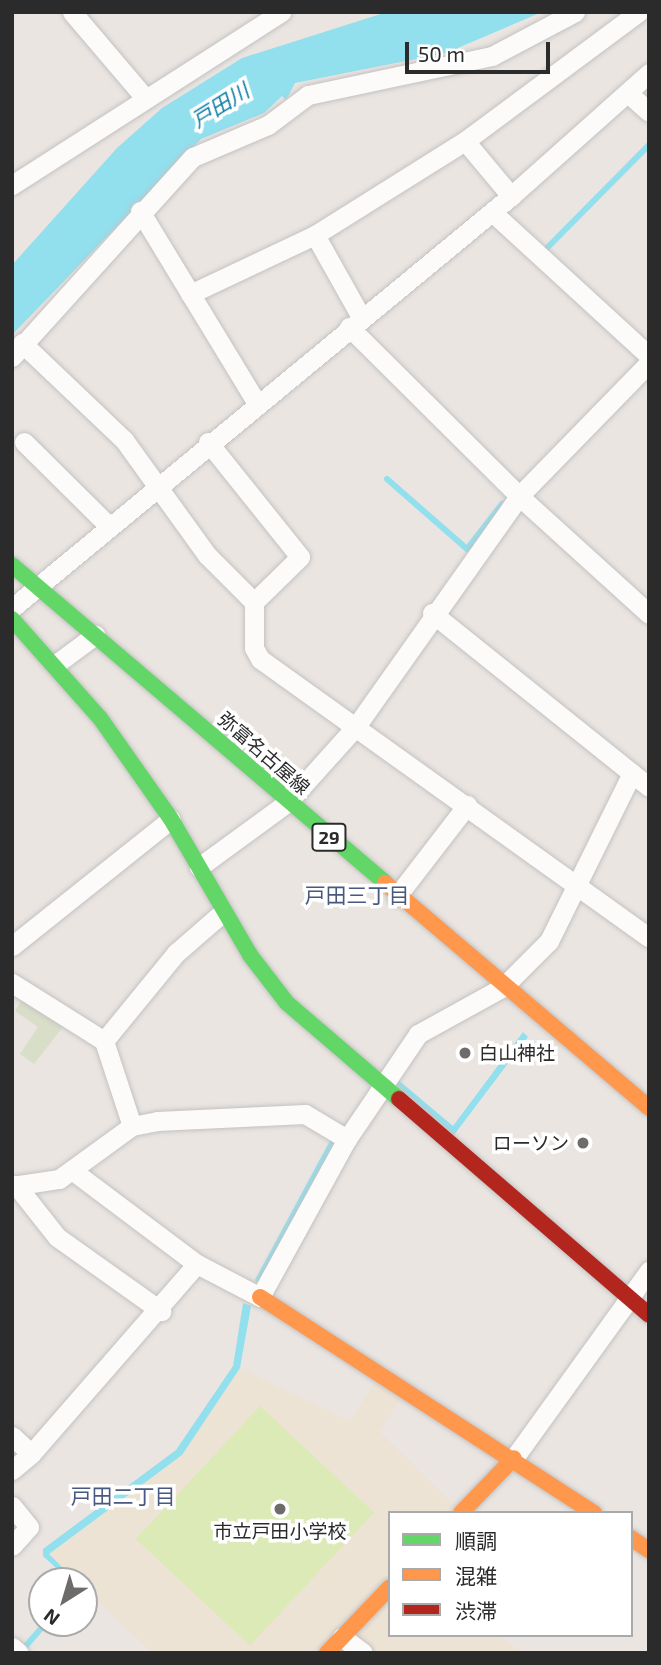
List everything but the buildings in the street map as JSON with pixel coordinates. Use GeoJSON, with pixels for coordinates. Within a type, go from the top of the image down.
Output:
{"type":"FeatureCollection","features":[{"type":"Feature","properties":{"kind":"street"},"geometry":{"type":"LineString","coordinates":[[72,12],[146,99]]}},
{"type":"Feature","properties":{"kind":"street"},"geometry":{"type":"LineString","coordinates":[[245,12],[255,30]]}},
{"type":"Feature","properties":{"kind":"street"},"geometry":{"type":"LineString","coordinates":[[13,184],[281,12]]}},
{"type":"Feature","properties":{"kind":"street"},"geometry":{"type":"LineString","coordinates":[[575,12],[492,56],[308,95],[268,124],[193,157],[140,211],[20,349],[124,440],[159,484],[207,555],[254,603],[254,648],[260,659],[357,725],[649,937]]}},
{"type":"Feature","properties":{"kind":"street"},"geometry":{"type":"LineString","coordinates":[[190,294],[314,235],[465,141],[639,12]]}},
{"type":"Feature","properties":{"kind":"street"},"geometry":{"type":"LineString","coordinates":[[12,608],[256,402],[492,212],[649,73]]}},
{"type":"Feature","properties":{"kind":"street"},"geometry":{"type":"LineString","coordinates":[[628,93],[649,112]]}},
{"type":"Feature","properties":{"kind":"street"},"geometry":{"type":"LineString","coordinates":[[465,141],[511,196]]}},
{"type":"Feature","properties":{"kind":"street"},"geometry":{"type":"LineString","coordinates":[[140,211],[256,402]]}},
{"type":"Feature","properties":{"kind":"street"},"geometry":{"type":"LineString","coordinates":[[492,212],[649,356]]}},
{"type":"Feature","properties":{"kind":"street"},"geometry":{"type":"LineString","coordinates":[[314,235],[355,322],[519,496],[649,614]]}},
{"type":"Feature","properties":{"kind":"street"},"geometry":{"type":"LineString","coordinates":[[199,867],[288,802],[357,725],[432,613],[519,496],[649,363]]}},
{"type":"Feature","properties":{"kind":"street"},"geometry":{"type":"LineString","coordinates":[[24,442],[109,526]]}},
{"type":"Feature","properties":{"kind":"street"},"geometry":{"type":"LineString","coordinates":[[208,442],[300,557],[254,603]]}},
{"type":"Feature","properties":{"kind":"street","name":"弥富名古屋線"},"geometry":{"type":"LineString","coordinates":[[12,565],[503,987],[649,1108]]}},
{"type":"Feature","properties":{"kind":"street"},"geometry":{"type":"LineString","coordinates":[[260,1297],[347,1139],[418,1034],[503,987],[549,941],[577,885],[642,776],[432,613]]}},
{"type":"Feature","properties":{"kind":"street"},"geometry":{"type":"LineString","coordinates":[[12,619],[56,664],[171,819],[222,913],[287,1003],[384,1082],[649,1315]]}},
{"type":"Feature","properties":{"kind":"street"},"geometry":{"type":"LineString","coordinates":[[56,664],[95,635]]}},
{"type":"Feature","properties":{"kind":"street"},"geometry":{"type":"LineString","coordinates":[[397,896],[467,805]]}},
{"type":"Feature","properties":{"kind":"street"},"geometry":{"type":"LineString","coordinates":[[12,946],[171,819]]}},
{"type":"Feature","properties":{"kind":"street"},"geometry":{"type":"LineString","coordinates":[[104,1041],[176,953],[222,913]]}},
{"type":"Feature","properties":{"kind":"street"},"geometry":{"type":"LineString","coordinates":[[12,983],[104,1041],[132,1126]]}},
{"type":"Feature","properties":{"kind":"street"},"geometry":{"type":"LineString","coordinates":[[14,1186],[60,1180],[132,1126],[305,1114],[347,1139]]}},
{"type":"Feature","properties":{"kind":"street"},"geometry":{"type":"LineString","coordinates":[[73,1171],[197,1264],[260,1297],[514,1458],[591,1511]]}},
{"type":"Feature","properties":{"kind":"street"},"geometry":{"type":"LineString","coordinates":[[14,1186],[57,1237],[161,1311]]}},
{"type":"Feature","properties":{"kind":"street"},"geometry":{"type":"LineString","coordinates":[[12,1471],[31,1454],[161,1311],[197,1264]]}},
{"type":"Feature","properties":{"kind":"street"},"geometry":{"type":"LineString","coordinates":[[463,1511],[514,1458],[649,1271]]}},
{"type":"Feature","properties":{"kind":"street"},"geometry":{"type":"LineString","coordinates":[[12,1436],[31,1454]]}},
{"type":"Feature","properties":{"kind":"street"},"geometry":{"type":"LineString","coordinates":[[12,1506],[29,1527],[12,1546]]}},
{"type":"Feature","properties":{"kind":"street"},"geometry":{"type":"LineString","coordinates":[[633,1539],[649,1550]]}},
{"type":"Feature","properties":{"kind":"street"},"geometry":{"type":"LineString","coordinates":[[327,1653],[388,1589]]}},
{"type":"Feature","properties":{"kind":"street"},"geometry":{"type":"LineString","coordinates":[[342,1637],[363,1653]]}},
{"type":"Feature","properties":{"kind":"street"},"geometry":{"type":"LineString","coordinates":[[12,1647],[19,1653]]}},
{"type":"Feature","properties":{"kind":"shaded area","name":"市立戸田小学校"},"geometry":{"type":"Polygon","coordinates":[[[240,1368],[350,1421],[375,1382],[400,1400],[379,1431],[455,1506],[451,1511],[388,1511],[388,1637],[501,1637],[523,1653],[373,1653],[339,1628],[315,1653],[152,1653],[98,1601],[98,1567],[61,1567],[48,1555],[182,1455],[240,1368]]]}},
{"type":"Feature","properties":{"kind":"green space"},"geometry":{"type":"Polygon","coordinates":[[[24,997],[66,1023],[34,1064],[20,1054],[38,1027],[15,1011],[24,997]]]}},
{"type":"Feature","properties":{"kind":"green space"},"geometry":{"type":"Polygon","coordinates":[[[260,1406],[374,1512],[250,1645],[136,1539],[260,1406]]]}},
{"type":"Feature","properties":{"kind":"water","name":"戸田川"},"geometry":{"type":"Polygon","coordinates":[[[387,12],[542,12],[446,53],[295,83],[286,100],[282,96],[264,113],[201,139],[12,335],[12,265],[117,148],[162,108],[242,58],[387,12]]]}},
{"type":"Feature","properties":{"kind":"water"},"geometry":{"type":"Polygon","coordinates":[[[523,1032],[528,1037],[454,1135],[393,1082],[396,1078],[453,1126],[523,1032]]]}},
{"type":"Feature","properties":{"kind":"water"},"geometry":{"type":"Polygon","coordinates":[[[333,1135],[338,1139],[259,1283],[255,1280],[333,1135]]]}},
{"type":"Feature","properties":{"kind":"water"},"geometry":{"type":"Polygon","coordinates":[[[243,1303],[251,1306],[240,1368],[182,1455],[49,1554],[62,1567],[55,1567],[43,1556],[43,1549],[176,1450],[233,1366],[243,1303]]]}},
{"type":"Feature","properties":{"kind":"waterway"},"geometry":{"type":"LineString","coordinates":[[548,247],[649,145]]}},
{"type":"Feature","properties":{"kind":"waterway"},"geometry":{"type":"LineString","coordinates":[[387,479],[467,549],[502,504]]}},
{"type":"Feature","properties":{"kind":"waterway"},"geometry":{"type":"LineString","coordinates":[[24,1648],[34,1637]]}},
{"type":"Feature","properties":{"kind":"traffic: fast"},"geometry":{"type":"LineString","coordinates":[[12,565],[385,883]]}},
{"type":"Feature","properties":{"kind":"traffic: fast"},"geometry":{"type":"LineString","coordinates":[[12,619],[100,718],[171,819],[250,955],[287,1003],[399,1099]]}},
{"type":"Feature","properties":{"kind":"traffic: slow"},"geometry":{"type":"LineString","coordinates":[[385,883],[649,1108]]}},
{"type":"Feature","properties":{"kind":"traffic: slow"},"geometry":{"type":"LineString","coordinates":[[260,1297],[591,1511]]}},
{"type":"Feature","properties":{"kind":"traffic: slow"},"geometry":{"type":"LineString","coordinates":[[463,1511],[514,1458]]}},
{"type":"Feature","properties":{"kind":"traffic: slow"},"geometry":{"type":"LineString","coordinates":[[633,1539],[649,1550]]}},
{"type":"Feature","properties":{"kind":"traffic: slow"},"geometry":{"type":"LineString","coordinates":[[327,1653],[388,1589]]}},
{"type":"Feature","properties":{"kind":"traffic: jam"},"geometry":{"type":"LineString","coordinates":[[399,1099],[649,1315]]}},
{"type":"Feature","properties":{"kind":"place","name":"白山神社"},"geometry":{"type":"Point","coordinates":[465,1053]}},
{"type":"Feature","properties":{"kind":"place","name":"ローソン"},"geometry":{"type":"Point","coordinates":[583,1143]}},
{"type":"Feature","properties":{"kind":"place","name":"市立戸田小学校"},"geometry":{"type":"Point","coordinates":[280,1509]}},
{"type":"Feature","properties":{"kind":"district","name":"戸田三丁目"},"geometry":{"type":"Point","coordinates":[357,895]}},
{"type":"Feature","properties":{"kind":"district","name":"戸田二丁目"},"geometry":{"type":"Point","coordinates":[123,1496]}}]}
